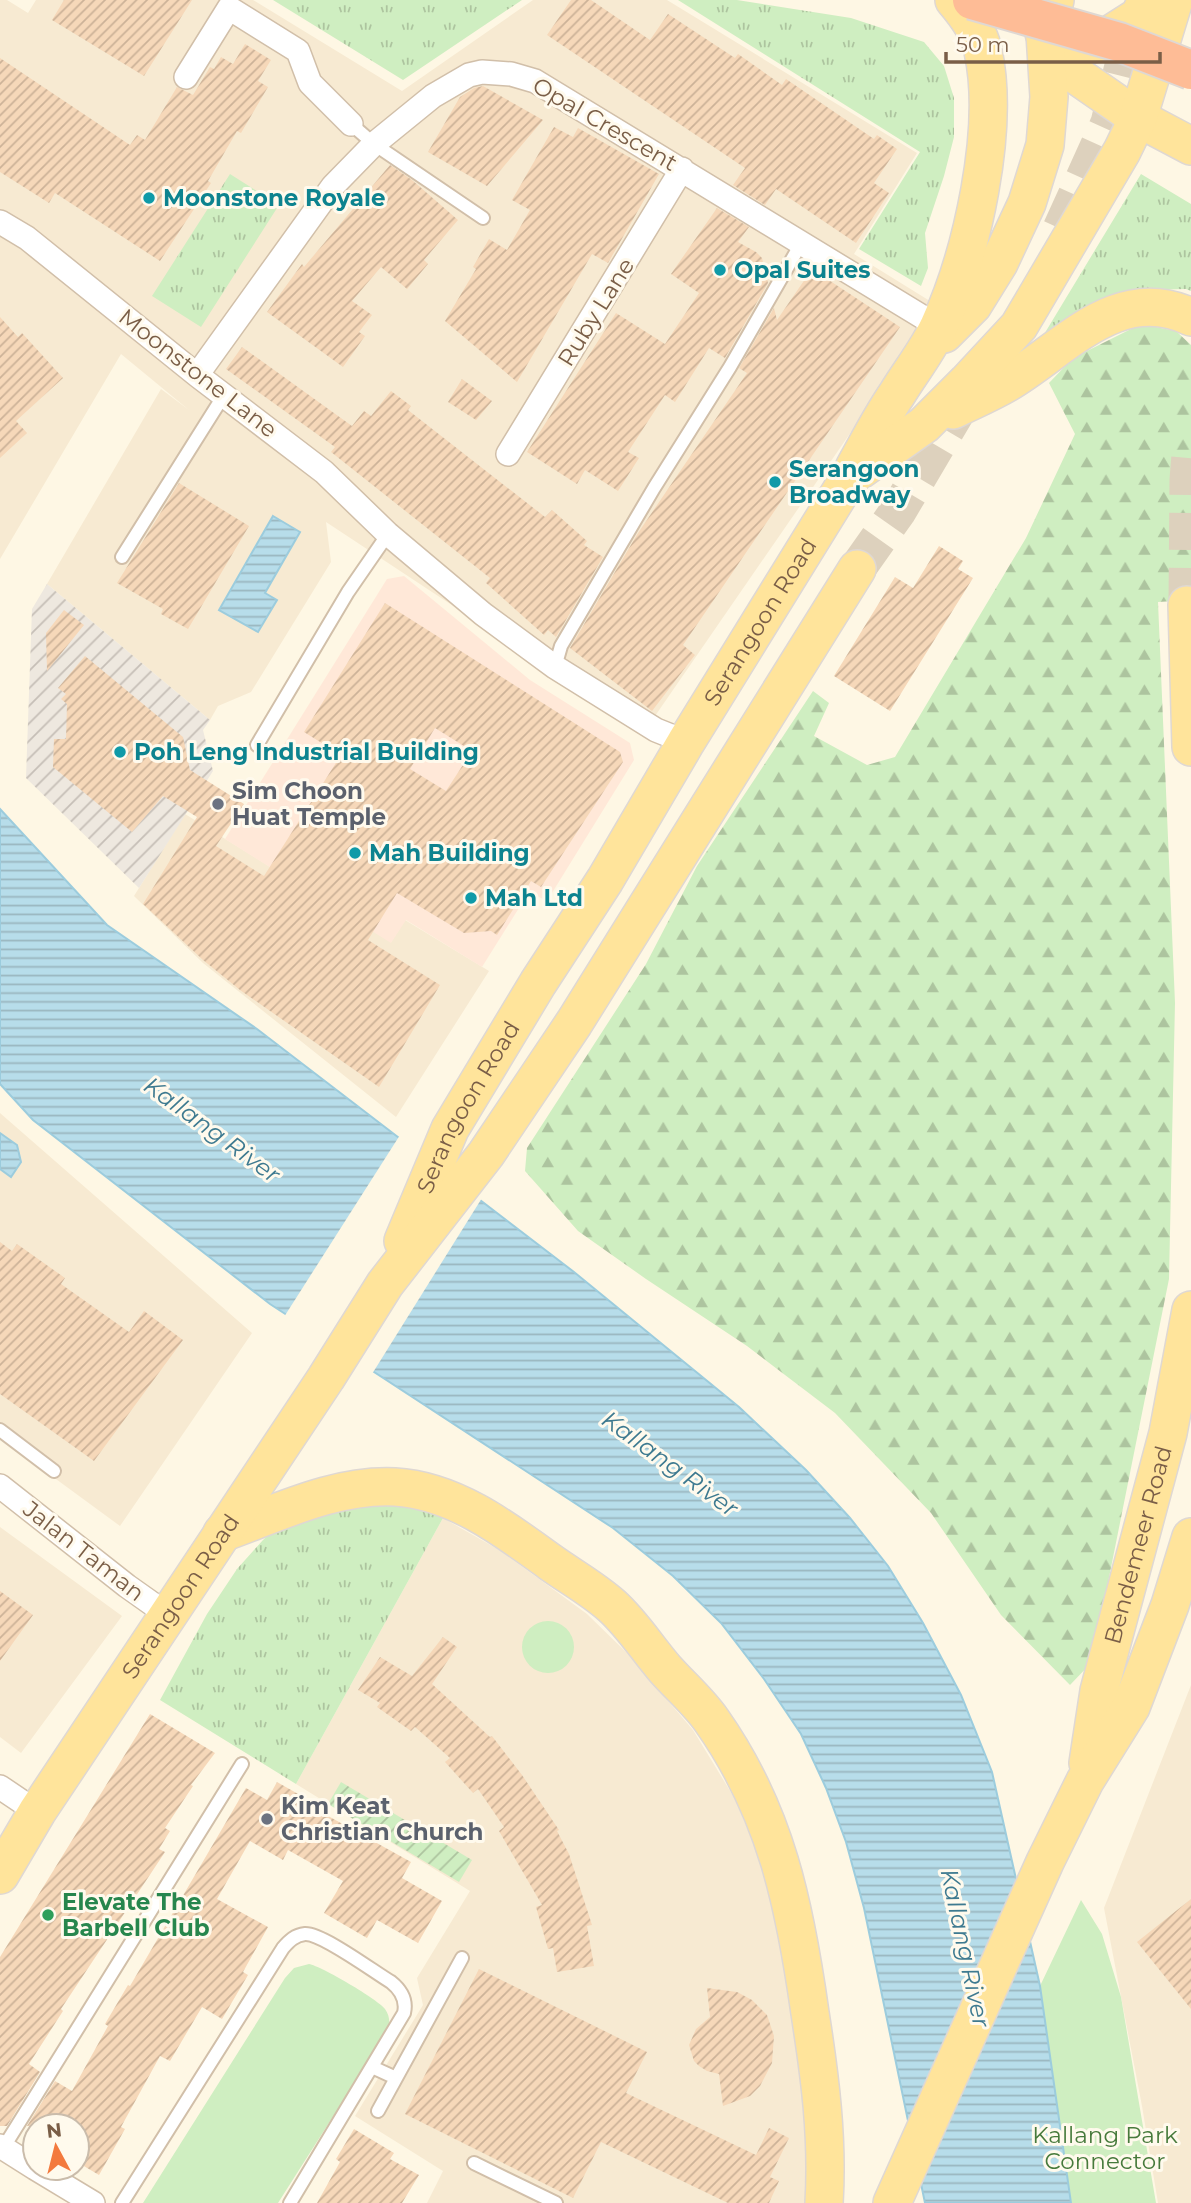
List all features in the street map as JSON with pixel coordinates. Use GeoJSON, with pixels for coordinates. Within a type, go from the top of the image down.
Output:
{"type":"FeatureCollection","features":[{"type":"Feature","properties":{"kind":"highway"},"geometry":{"type":"LineString","coordinates":[[972,0],[1106,38],[1191,70]]}},
{"type":"Feature","properties":{"kind":"main road"},"geometry":{"type":"LineString","coordinates":[[849,478],[895,396],[930,342],[959,274],[981,184],[987,114],[983,48],[974,28],[954,0]]}},
{"type":"Feature","properties":{"kind":"main road"},"geometry":{"type":"LineString","coordinates":[[1001,0],[1050,17],[1095,44],[1139,16],[1147,0]]}},
{"type":"Feature","properties":{"kind":"main road","name":"Serangoon Road"},"geometry":{"type":"LineString","coordinates":[[385,1283],[450,1129],[849,478],[924,425],[1019,326],[1122,151],[1138,118],[1174,0]]}},
{"type":"Feature","properties":{"kind":"main road"},"geometry":{"type":"LineString","coordinates":[[930,342],[973,305],[999,263],[1027,203],[1045,145],[1049,97],[1050,17]]}},
{"type":"Feature","properties":{"kind":"main road"},"geometry":{"type":"LineString","coordinates":[[1050,17],[1073,73],[1138,118],[1191,146]]}},
{"type":"Feature","properties":{"kind":"main road"},"geometry":{"type":"LineString","coordinates":[[924,425],[1008,383],[1072,336],[1125,310],[1153,305],[1191,317]]}},
{"type":"Feature","properties":{"kind":"main road","name":"Serangoon Road"},"geometry":{"type":"LineString","coordinates":[[0,1875],[37,1812],[326,1378],[385,1283],[486,1154],[574,1023],[857,569]]}},
{"type":"Feature","properties":{"kind":"main road"},"geometry":{"type":"LineString","coordinates":[[1187,605],[1191,747]]}},
{"type":"Feature","properties":{"kind":"main road","name":"Bendemeer Road"},"geometry":{"type":"LineString","coordinates":[[1085,1781],[1099,1691],[1168,1433],[1191,1310]]}},
{"type":"Feature","properties":{"kind":"main road"},"geometry":{"type":"LineString","coordinates":[[222,1533],[340,1492],[382,1487],[424,1491],[443,1497],[511,1533],[592,1589],[624,1618],[710,1718],[733,1753],[778,1852],[793,1911],[822,2090],[826,2132],[824,2203]]}},
{"type":"Feature","properties":{"kind":"main road","name":"Bendemeer Road"},"geometry":{"type":"LineString","coordinates":[[896,2197],[1045,1862],[1085,1781],[1130,1707],[1170,1605],[1191,1537]]}},
{"type":"Feature","properties":{"kind":"street"},"geometry":{"type":"LineString","coordinates":[[186,76],[229,8],[298,51],[310,83],[351,124]]}},
{"type":"Feature","properties":{"kind":"street","name":"Opal Crescent"},"geometry":{"type":"LineString","coordinates":[[197,375],[333,186],[374,144],[449,84],[482,72],[511,74],[535,81],[682,169],[802,242],[930,342]]}},
{"type":"Feature","properties":{"kind":"street","name":"Ruby Lane"},"geometry":{"type":"LineString","coordinates":[[508,454],[682,169]]}},
{"type":"Feature","properties":{"kind":"street","name":"Moonstone Lane"},"geometry":{"type":"LineString","coordinates":[[0,222],[27,238],[197,375],[324,472],[388,534],[483,614],[555,667],[656,730],[685,742]]}},
{"type":"Feature","properties":{"kind":"street","name":"Jalan Taman"},"geometry":{"type":"LineString","coordinates":[[2,1491],[168,1615]]}},
{"type":"Feature","properties":{"kind":"street"},"geometry":{"type":"LineString","coordinates":[[0,1787],[37,1812]]}},
{"type":"Feature","properties":{"kind":"street"},"geometry":{"type":"LineString","coordinates":[[1,2149],[21,2160]]}},
{"type":"Feature","properties":{"kind":"street"},"geometry":{"type":"LineString","coordinates":[[58,2182],[93,2203]]}},
{"type":"Feature","properties":{"kind":"lane"},"geometry":{"type":"LineString","coordinates":[[351,124],[374,144],[483,218]]}},
{"type":"Feature","properties":{"kind":"lane"},"geometry":{"type":"LineString","coordinates":[[555,667],[561,646],[654,488],[730,367],[802,242]]}},
{"type":"Feature","properties":{"kind":"lane"},"geometry":{"type":"LineString","coordinates":[[122,557],[223,395]]}},
{"type":"Feature","properties":{"kind":"lane"},"geometry":{"type":"LineString","coordinates":[[257,745],[348,592],[388,534]]}},
{"type":"Feature","properties":{"kind":"lane"},"geometry":{"type":"LineString","coordinates":[[0,1430],[54,1471]]}},
{"type":"Feature","properties":{"kind":"lane"},"geometry":{"type":"LineString","coordinates":[[1,2149],[242,1764]]}},
{"type":"Feature","properties":{"kind":"lane"},"geometry":{"type":"LineString","coordinates":[[122,2203],[283,1948],[292,1939],[307,1934],[320,1938],[398,1988],[405,2005],[404,2013],[290,2203]]}},
{"type":"Feature","properties":{"kind":"lane"},"geometry":{"type":"LineString","coordinates":[[378,2111],[462,1958]]}},
{"type":"Feature","properties":{"kind":"lane"},"geometry":{"type":"LineString","coordinates":[[372,2067],[396,2078]]}},
{"type":"Feature","properties":{"kind":"lane"},"geometry":{"type":"LineString","coordinates":[[474,2164],[556,2203]]}},
{"type":"Feature","properties":{"kind":"shaded area"},"geometry":{"type":"Polygon","coordinates":[[[0,0],[7,0],[28,13],[36,0],[253,0],[402,91],[533,0],[667,0],[917,153],[854,254],[938,306],[644,732],[326,522],[331,562],[251,692],[218,706],[210,720],[47,584],[161,389],[189,410],[121,354],[0,559],[0,0]]]}},
{"type":"Feature","properties":{"kind":"shaded area"},"geometry":{"type":"Polygon","coordinates":[[[404,576],[530,680],[630,743],[634,760],[547,901],[529,892],[482,967],[406,920],[391,943],[225,839],[387,579],[404,576]]]}},
{"type":"Feature","properties":{"kind":"shaded area"},"geometry":{"type":"Polygon","coordinates":[[[47,584],[210,720],[203,730],[213,771],[139,888],[26,778],[32,609],[47,584]]]}},
{"type":"Feature","properties":{"kind":"shaded area"},"geometry":{"type":"Polygon","coordinates":[[[185,814],[391,942],[405,920],[489,971],[396,1117],[203,963],[134,896],[185,814]]]}},
{"type":"Feature","properties":{"kind":"shaded area"},"geometry":{"type":"Polygon","coordinates":[[[0,1113],[252,1333],[120,1526],[0,1438],[0,1113]]]}},
{"type":"Feature","properties":{"kind":"shaded area"},"geometry":{"type":"Polygon","coordinates":[[[443,1518],[501,1551],[587,1614],[627,1653],[693,1730],[735,1799],[763,1866],[780,1939],[796,2037],[814,2203],[427,2203],[443,2171],[355,2116],[423,2005],[417,1978],[470,1891],[296,1784],[443,1518]]]}},
{"type":"Feature","properties":{"kind":"shaded area"},"geometry":{"type":"Polygon","coordinates":[[[0,1527],[122,1616],[21,1753],[0,1737],[0,1527]]]}},
{"type":"Feature","properties":{"kind":"shaded area"},"geometry":{"type":"Polygon","coordinates":[[[1191,1685],[1191,2203],[1158,2203],[1104,1908],[1191,1685]]]}},
{"type":"Feature","properties":{"kind":"green space"},"geometry":{"type":"Polygon","coordinates":[[[273,0],[522,0],[403,80],[273,0]]]}},
{"type":"Feature","properties":{"kind":"green space"},"geometry":{"type":"Polygon","coordinates":[[[678,0],[737,0],[851,18],[924,42],[944,66],[954,98],[954,137],[925,233],[928,268],[921,286],[859,249],[920,152],[678,0]]]}},
{"type":"Feature","properties":{"kind":"green space"},"geometry":{"type":"Polygon","coordinates":[[[230,174],[279,205],[201,327],[152,296],[230,174]]]}},
{"type":"Feature","properties":{"kind":"green space"},"geometry":{"type":"Polygon","coordinates":[[[1141,174],[1191,204],[1191,291],[1143,290],[1043,336],[1141,174]]]}},
{"type":"Feature","properties":{"kind":"green space"},"geometry":{"type":"Polygon","coordinates":[[[1141,324],[1176,331],[1191,345],[1191,600],[1158,602],[1175,1003],[1169,1279],[1092,1662],[1070,1685],[1001,1615],[931,1513],[835,1413],[747,1346],[578,1231],[525,1171],[527,1148],[646,964],[697,866],[813,691],[829,703],[814,736],[867,765],[895,757],[1026,538],[1075,434],[1049,383],[1073,358],[1141,324]]]}},
{"type":"Feature","properties":{"kind":"green space"},"geometry":{"type":"Polygon","coordinates":[[[409,1501],[443,1518],[296,1784],[160,1700],[207,1614],[237,1569],[263,1540],[296,1510],[409,1501]]]}},
{"type":"Feature","properties":{"kind":"green space"},"geometry":{"type":"Polygon","coordinates":[[[548,1621],[558,1623],[566,1629],[572,1637],[572,1657],[566,1665],[558,1671],[548,1673],[538,1671],[530,1665],[524,1657],[522,1647],[524,1637],[530,1629],[538,1623],[548,1621]]]}},
{"type":"Feature","properties":{"kind":"green space"},"geometry":{"type":"Polygon","coordinates":[[[341,1782],[472,1860],[459,1882],[328,1804],[341,1782]]]}},
{"type":"Feature","properties":{"kind":"green space","name":"Kallang Park Connector"},"geometry":{"type":"Polygon","coordinates":[[[1081,1900],[1102,1934],[1121,1997],[1156,2203],[1071,2203],[1040,1986],[1081,1900]]]}},
{"type":"Feature","properties":{"kind":"green space"},"geometry":{"type":"Polygon","coordinates":[[[309,1964],[337,1977],[381,2005],[388,2014],[389,2025],[278,2203],[143,2203],[285,1978],[294,1968],[309,1964]]]}},
{"type":"Feature","properties":{"kind":"water"},"geometry":{"type":"Polygon","coordinates":[[[273,516],[300,532],[265,593],[277,600],[258,632],[219,610],[273,516]]]}},
{"type":"Feature","properties":{"kind":"water","name":"Kallang River"},"geometry":{"type":"Polygon","coordinates":[[[0,809],[107,925],[257,1029],[574,1272],[739,1407],[806,1470],[850,1518],[888,1566],[923,1623],[961,1695],[992,1772],[1040,1986],[1071,2203],[925,2203],[864,1908],[846,1842],[826,1788],[801,1734],[764,1679],[721,1623],[673,1576],[613,1528],[270,1304],[33,1120],[0,1084],[0,809]]]}},
{"type":"Feature","properties":{"kind":"water"},"geometry":{"type":"Polygon","coordinates":[[[0,1133],[17,1145],[21,1162],[11,1177],[0,1169],[0,1133]]]}},
{"type":"Feature","properties":{"kind":"pier"},"geometry":{"type":"Polygon","coordinates":[[[400,1135],[482,1198],[372,1374],[284,1317],[400,1135]]]}},
{"type":"Feature","properties":{"kind":"building"},"geometry":{"type":"Polygon","coordinates":[[[64,0],[192,0],[144,76],[52,20],[64,0]]]}},
{"type":"Feature","properties":{"kind":"building"},"geometry":{"type":"Polygon","coordinates":[[[571,0],[591,0],[650,40],[668,14],[735,58],[738,54],[782,85],[786,79],[874,139],[877,135],[897,149],[874,183],[889,193],[856,243],[776,189],[765,205],[733,185],[745,168],[547,35],[571,0]]]}},
{"type":"Feature","properties":{"kind":"building"},"geometry":{"type":"Polygon","coordinates":[[[245,44],[271,60],[258,81],[268,87],[241,133],[237,131],[208,181],[211,183],[160,261],[55,193],[49,203],[0,172],[0,58],[130,145],[137,135],[145,140],[177,87],[193,95],[210,67],[214,69],[221,57],[233,64],[245,44]]]}},
{"type":"Feature","properties":{"kind":"building"},"geometry":{"type":"Polygon","coordinates":[[[483,86],[543,120],[487,186],[428,152],[460,97],[483,86]]]}},
{"type":"Feature","properties":{"kind":"building"},"geometry":{"type":"Polygon","coordinates":[[[554,127],[573,137],[578,128],[659,174],[608,263],[592,254],[517,382],[445,321],[476,269],[473,267],[489,239],[507,250],[530,210],[512,200],[554,127]]]}},
{"type":"Feature","properties":{"kind":"building"},"geometry":{"type":"Polygon","coordinates":[[[390,165],[412,180],[458,220],[424,260],[428,264],[407,289],[381,267],[352,301],[372,315],[359,332],[365,336],[343,367],[267,312],[302,264],[304,267],[390,165]]]}},
{"type":"Feature","properties":{"kind":"building"},"geometry":{"type":"Polygon","coordinates":[[[717,208],[749,227],[738,242],[762,258],[768,283],[725,358],[709,348],[675,402],[665,395],[628,452],[639,458],[618,491],[585,470],[577,484],[527,452],[616,313],[665,344],[699,293],[671,274],[717,208]]]}},
{"type":"Feature","properties":{"kind":"building"},"geometry":{"type":"Polygon","coordinates":[[[812,269],[900,327],[683,645],[695,655],[652,711],[570,648],[638,533],[747,373],[739,368],[774,308],[777,320],[812,269]]]}},
{"type":"Feature","properties":{"kind":"building"},"geometry":{"type":"Polygon","coordinates":[[[0,317],[18,337],[22,333],[63,378],[16,421],[27,433],[0,458],[0,317]]]}},
{"type":"Feature","properties":{"kind":"building"},"geometry":{"type":"Polygon","coordinates":[[[242,347],[352,426],[364,411],[371,416],[391,391],[411,406],[408,410],[545,517],[552,510],[587,541],[584,545],[603,557],[556,637],[548,630],[544,635],[486,583],[490,578],[331,452],[335,447],[226,369],[242,347]]]}},
{"type":"Feature","properties":{"kind":"building"},"geometry":{"type":"Polygon","coordinates":[[[462,379],[492,401],[476,420],[448,402],[462,379]]]}},
{"type":"Feature","properties":{"kind":"building"},"geometry":{"type":"Polygon","coordinates":[[[179,483],[249,526],[188,629],[161,614],[163,609],[117,583],[179,483]]]}},
{"type":"Feature","properties":{"kind":"building"},"geometry":{"type":"Polygon","coordinates":[[[939,546],[963,561],[958,569],[973,578],[890,711],[834,676],[895,577],[913,588],[939,546]]]}},
{"type":"Feature","properties":{"kind":"building"},"geometry":{"type":"Polygon","coordinates":[[[385,603],[620,752],[623,762],[541,887],[531,881],[497,935],[491,931],[464,933],[397,893],[368,940],[440,985],[379,1087],[240,990],[143,904],[197,817],[163,796],[132,832],[53,767],[54,739],[66,739],[67,704],[61,699],[66,694],[58,688],[85,656],[183,737],[190,770],[244,804],[216,846],[264,876],[341,755],[304,732],[385,603]],[[435,728],[410,769],[446,791],[472,751],[435,728]]]}},
{"type":"Feature","properties":{"kind":"building"},"geometry":{"type":"Polygon","coordinates":[[[64,610],[84,625],[47,671],[46,633],[64,610]]]}},
{"type":"Feature","properties":{"kind":"building"},"geometry":{"type":"Polygon","coordinates":[[[0,1242],[12,1251],[17,1244],[65,1278],[61,1284],[129,1332],[144,1311],[183,1340],[94,1461],[0,1394],[0,1242]]]}},
{"type":"Feature","properties":{"kind":"building"},"geometry":{"type":"Polygon","coordinates":[[[0,1591],[33,1615],[0,1661],[0,1591]]]}},
{"type":"Feature","properties":{"kind":"building"},"geometry":{"type":"Polygon","coordinates":[[[443,1637],[457,1647],[432,1684],[492,1736],[559,1830],[557,1831],[569,1854],[592,1925],[587,1926],[594,1966],[557,1972],[553,1948],[548,1949],[536,1907],[542,1905],[499,1831],[504,1827],[478,1789],[473,1793],[445,1762],[450,1758],[415,1727],[411,1731],[377,1707],[380,1703],[358,1690],[380,1657],[412,1676],[443,1637]]]}},
{"type":"Feature","properties":{"kind":"building"},"geometry":{"type":"Polygon","coordinates":[[[150,1714],[215,1753],[191,1785],[193,1786],[165,1828],[170,1831],[159,1849],[165,1852],[61,2009],[63,2011],[29,2064],[40,2072],[7,2126],[0,2126],[0,1957],[150,1714]]]}},
{"type":"Feature","properties":{"kind":"building"},"geometry":{"type":"Polygon","coordinates":[[[277,1782],[314,1803],[312,1807],[411,1862],[402,1878],[442,1901],[418,1943],[377,1920],[367,1938],[324,1913],[343,1881],[288,1850],[283,1860],[250,1841],[217,1899],[268,1927],[243,1972],[248,1975],[222,2019],[202,2007],[170,2061],[160,2056],[121,2127],[125,2129],[99,2175],[91,2170],[91,2112],[36,2112],[55,2081],[72,2091],[108,2026],[105,2024],[246,1788],[267,1800],[277,1782]]]}},
{"type":"Feature","properties":{"kind":"building"},"geometry":{"type":"Polygon","coordinates":[[[1191,1899],[1191,2009],[1137,1942],[1191,1899]]]}},
{"type":"Feature","properties":{"kind":"building"},"geometry":{"type":"Polygon","coordinates":[[[479,1969],[647,2052],[626,2093],[756,2155],[769,2128],[789,2138],[770,2177],[779,2181],[769,2203],[728,2203],[601,2142],[573,2198],[405,2114],[479,1969]]]}},
{"type":"Feature","properties":{"kind":"building"},"geometry":{"type":"Polygon","coordinates":[[[707,1988],[737,1992],[752,2000],[767,2015],[774,2036],[772,2063],[760,2086],[750,2096],[723,2106],[719,2074],[699,2066],[694,2061],[689,2045],[696,2029],[710,2017],[707,1988]]]}},
{"type":"Feature","properties":{"kind":"building"},"geometry":{"type":"Polygon","coordinates":[[[354,2129],[394,2153],[390,2159],[419,2175],[402,2203],[317,2203],[340,2162],[336,2159],[354,2129]]]}},
{"type":"Feature","properties":{"kind":"tunnel"},"geometry":{"type":"LineString","coordinates":[[1061,229],[1109,123],[1135,17]]}},
{"type":"Feature","properties":{"kind":"tunnel"},"geometry":{"type":"LineString","coordinates":[[857,569],[898,511],[972,386]]}},
{"type":"Feature","properties":{"kind":"tunnel"},"geometry":{"type":"LineString","coordinates":[[1187,605],[1191,442]]}},
{"type":"Feature","properties":{"kind":"place","name":"Moonstone Royale"},"geometry":{"type":"Point","coordinates":[149,198]}},
{"type":"Feature","properties":{"kind":"place","name":"Opal Suites"},"geometry":{"type":"Point","coordinates":[720,270]}},
{"type":"Feature","properties":{"kind":"place","name":"Serangoon Broadway"},"geometry":{"type":"Point","coordinates":[775,482]}},
{"type":"Feature","properties":{"kind":"place","name":"Poh Leng Industrial Building"},"geometry":{"type":"Point","coordinates":[120,752]}},
{"type":"Feature","properties":{"kind":"place","name":"Sim Choon Huat Temple"},"geometry":{"type":"Point","coordinates":[218,804]}},
{"type":"Feature","properties":{"kind":"place","name":"Mah Building"},"geometry":{"type":"Point","coordinates":[355,853]}},
{"type":"Feature","properties":{"kind":"place","name":"Mah Ltd"},"geometry":{"type":"Point","coordinates":[471,898]}},
{"type":"Feature","properties":{"kind":"place","name":"Kim Keat Christian Church"},"geometry":{"type":"Point","coordinates":[267,1819]}},
{"type":"Feature","properties":{"kind":"place","name":"Elevate The Barbell Club"},"geometry":{"type":"Point","coordinates":[48,1915]}}]}
